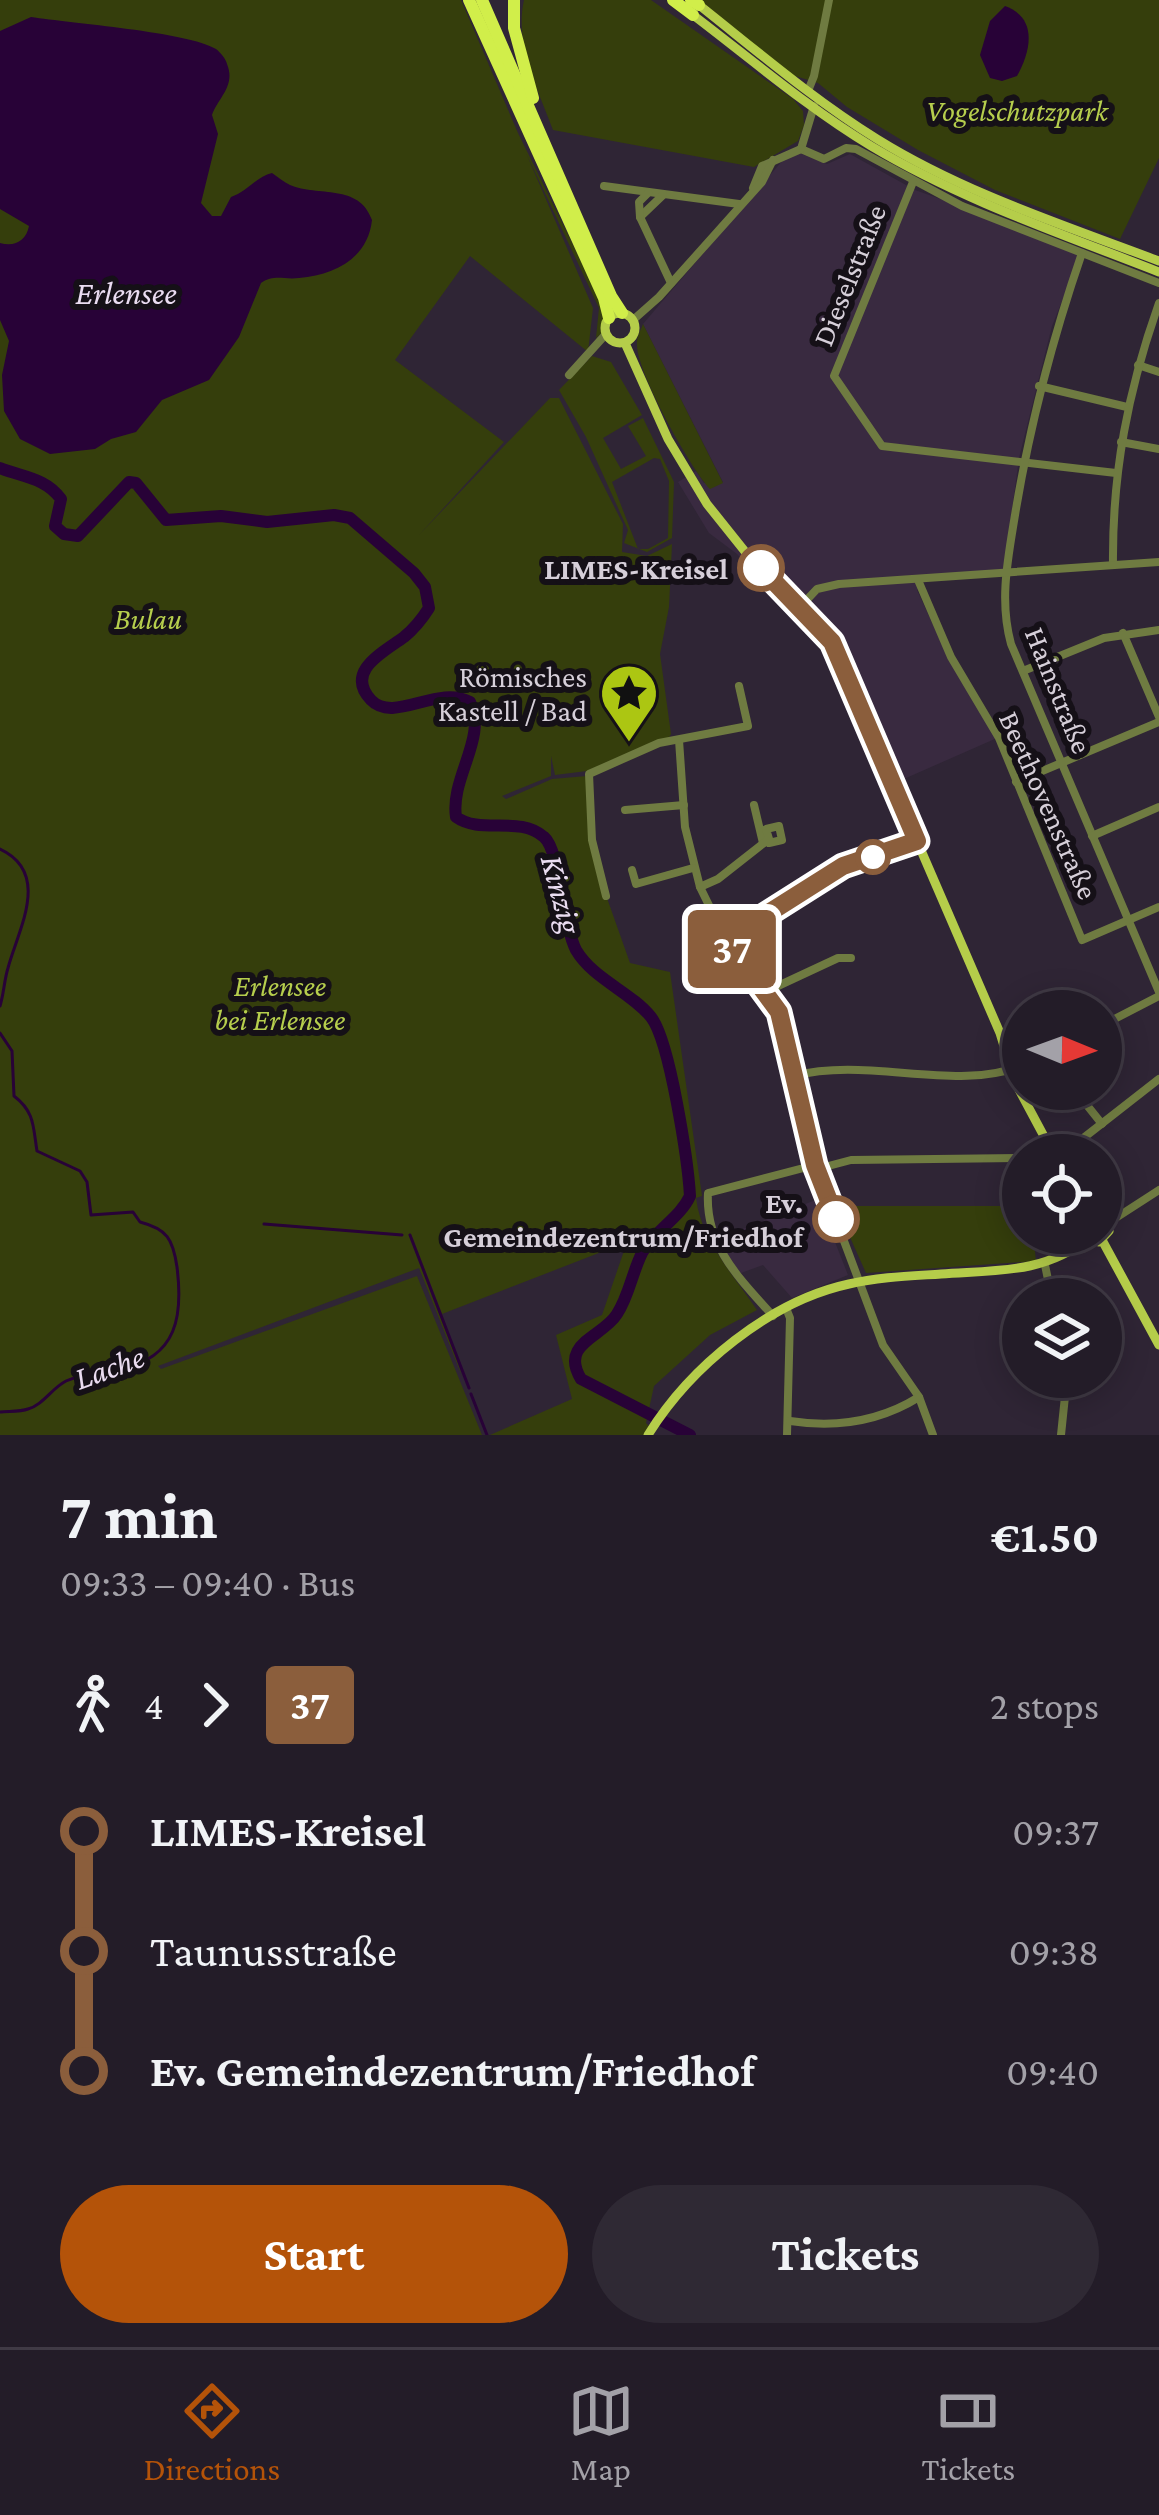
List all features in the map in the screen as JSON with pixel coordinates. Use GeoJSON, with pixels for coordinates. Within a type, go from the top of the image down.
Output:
{"type":"FeatureCollection","features":[{"type":"Feature","properties":{"kind":"highway"},"geometry":{"type":"LineString","coordinates":[[469,0],[604,298],[621,317]]}},
{"type":"Feature","properties":{"kind":"highway"},"geometry":{"type":"LineString","coordinates":[[482,0],[621,317]]}},
{"type":"Feature","properties":{"kind":"highway"},"geometry":{"type":"LineString","coordinates":[[514,0],[517,41],[549,151]]}},
{"type":"Feature","properties":{"kind":"highway"},"geometry":{"type":"LineString","coordinates":[[673,0],[694,5]]}},
{"type":"Feature","properties":{"kind":"main road"},"geometry":{"type":"LineString","coordinates":[[694,5],[815,109],[944,186],[1159,272]]}},
{"type":"Feature","properties":{"kind":"main road"},"geometry":{"type":"LineString","coordinates":[[694,5],[876,138],[958,182],[1159,261]]}},
{"type":"Feature","properties":{"kind":"main road"},"geometry":{"type":"LineString","coordinates":[[625,343],[634,335],[621,317],[608,337],[625,343],[668,439],[705,501],[837,652],[1002,1032]]}},
{"type":"Feature","properties":{"kind":"main road"},"geometry":{"type":"LineString","coordinates":[[650,1433],[669,1404],[721,1353],[786,1308],[861,1282],[1024,1270],[1067,1254]]}},
{"type":"Feature","properties":{"kind":"main road"},"geometry":{"type":"LineString","coordinates":[[1110,1254],[1159,1346]]}},
{"type":"Feature","properties":{"kind":"street"},"geometry":{"type":"LineString","coordinates":[[801,149],[815,109],[808,91],[829,0]]}},
{"type":"Feature","properties":{"kind":"street"},"geometry":{"type":"LineString","coordinates":[[790,89],[808,91]]}},
{"type":"Feature","properties":{"kind":"street"},"geometry":{"type":"LineString","coordinates":[[790,89],[805,111],[807,126]]}},
{"type":"Feature","properties":{"kind":"street"},"geometry":{"type":"LineString","coordinates":[[815,109],[829,106]]}},
{"type":"Feature","properties":{"kind":"street"},"geometry":{"type":"LineString","coordinates":[[801,149],[809,130],[818,123],[842,127]]}},
{"type":"Feature","properties":{"kind":"street"},"geometry":{"type":"LineString","coordinates":[[621,317],[671,283],[762,182],[773,160],[801,149],[824,159],[846,148],[856,149],[997,221],[1159,284]]}},
{"type":"Feature","properties":{"kind":"street","name":"Dieselstraße"},"geometry":{"type":"LineString","coordinates":[[913,182],[834,376],[882,446],[1024,462]]}},
{"type":"Feature","properties":{"kind":"street"},"geometry":{"type":"LineString","coordinates":[[604,186],[740,205]]}},
{"type":"Feature","properties":{"kind":"street"},"geometry":{"type":"LineString","coordinates":[[648,192],[639,202],[640,217],[671,283]]}},
{"type":"Feature","properties":{"kind":"street"},"geometry":{"type":"LineString","coordinates":[[640,217],[663,195]]}},
{"type":"Feature","properties":{"kind":"street","name":"Hainstraße"},"geometry":{"type":"LineString","coordinates":[[1082,253],[1039,386],[1024,462],[1006,574],[1008,632],[1159,994]]}},
{"type":"Feature","properties":{"kind":"street"},"geometry":{"type":"LineString","coordinates":[[1113,565],[1116,473],[1126,407],[1159,303]]}},
{"type":"Feature","properties":{"kind":"street"},"geometry":{"type":"LineString","coordinates":[[569,375],[608,337]]}},
{"type":"Feature","properties":{"kind":"street"},"geometry":{"type":"LineString","coordinates":[[1138,365],[1159,372]]}},
{"type":"Feature","properties":{"kind":"street"},"geometry":{"type":"LineString","coordinates":[[1039,386],[1126,407]]}},
{"type":"Feature","properties":{"kind":"street"},"geometry":{"type":"LineString","coordinates":[[1121,442],[1159,449]]}},
{"type":"Feature","properties":{"kind":"street"},"geometry":{"type":"LineString","coordinates":[[1024,462],[1116,473]]}},
{"type":"Feature","properties":{"kind":"street"},"geometry":{"type":"LineString","coordinates":[[800,607],[818,589],[839,584],[1159,562]]}},
{"type":"Feature","properties":{"kind":"street","name":"Beethovenstraße"},"geometry":{"type":"LineString","coordinates":[[918,580],[951,657],[999,738],[1082,940],[1129,920]]}},
{"type":"Feature","properties":{"kind":"street"},"geometry":{"type":"LineString","coordinates":[[1023,671],[1124,633],[1159,630]]}},
{"type":"Feature","properties":{"kind":"street"},"geometry":{"type":"LineString","coordinates":[[1016,782],[1159,720],[1124,633]]}},
{"type":"Feature","properties":{"kind":"street"},"geometry":{"type":"LineString","coordinates":[[606,896],[592,840],[589,774],[659,743],[748,726],[739,686]]}},
{"type":"Feature","properties":{"kind":"street"},"geometry":{"type":"LineString","coordinates":[[679,740],[693,868],[726,940],[779,1012],[816,1167],[883,1345],[919,1397],[934,1435]]}},
{"type":"Feature","properties":{"kind":"street"},"geometry":{"type":"LineString","coordinates":[[626,810],[684,805]]}},
{"type":"Feature","properties":{"kind":"street"},"geometry":{"type":"LineString","coordinates":[[700,887],[718,879],[766,841],[754,805]]}},
{"type":"Feature","properties":{"kind":"street"},"geometry":{"type":"LineString","coordinates":[[1092,836],[1159,807]]}},
{"type":"Feature","properties":{"kind":"street"},"geometry":{"type":"LineString","coordinates":[[726,940],[843,866],[917,841]]}},
{"type":"Feature","properties":{"kind":"street"},"geometry":{"type":"LineString","coordinates":[[632,870],[636,884],[693,868]]}},
{"type":"Feature","properties":{"kind":"street"},"geometry":{"type":"LineString","coordinates":[[1129,920],[1159,907]]}},
{"type":"Feature","properties":{"kind":"street"},"geometry":{"type":"LineString","coordinates":[[765,992],[838,958],[851,958]]}},
{"type":"Feature","properties":{"kind":"street"},"geometry":{"type":"LineString","coordinates":[[1122,1014],[1159,994]]}},
{"type":"Feature","properties":{"kind":"street"},"geometry":{"type":"LineString","coordinates":[[794,1076],[834,1067],[987,1075],[1002,1072]]}},
{"type":"Feature","properties":{"kind":"street"},"geometry":{"type":"LineString","coordinates":[[1089,1134],[1159,1079]]}},
{"type":"Feature","properties":{"kind":"street"},"geometry":{"type":"LineString","coordinates":[[1091,1110],[1102,1124]]}},
{"type":"Feature","properties":{"kind":"street"},"geometry":{"type":"LineString","coordinates":[[773,1316],[715,1245],[707,1218],[708,1193],[850,1160],[1002,1157]]}},
{"type":"Feature","properties":{"kind":"street"},"geometry":{"type":"LineString","coordinates":[[1122,1210],[1159,1190]]}},
{"type":"Feature","properties":{"kind":"street"},"geometry":{"type":"LineString","coordinates":[[1045,1264],[1048,1278]]}},
{"type":"Feature","properties":{"kind":"street"},"geometry":{"type":"LineString","coordinates":[[786,1308],[790,1318],[787,1435]]}},
{"type":"Feature","properties":{"kind":"street"},"geometry":{"type":"LineString","coordinates":[[790,1420],[838,1424],[886,1415],[919,1397]]}},
{"type":"Feature","properties":{"kind":"street"},"geometry":{"type":"LineString","coordinates":[[1061,1435],[1065,1398]]}},
{"type":"Feature","properties":{"kind":"shaded area"},"geometry":{"type":"Polygon","coordinates":[[[799,153],[827,164],[850,154],[915,190],[1083,249],[1052,326],[1019,458],[1004,570],[929,577],[917,590],[949,659],[997,738],[897,782],[862,732],[818,638],[737,554],[709,533],[678,482],[696,471],[704,483],[723,482],[643,324],[783,160],[799,153]]]}},
{"type":"Feature","properties":{"kind":"shaded area"},"geometry":{"type":"Polygon","coordinates":[[[818,1199],[848,1275],[792,1298],[763,1265],[741,1273],[716,1245],[715,1240],[818,1199]]]}},
{"type":"Feature","properties":{"kind":"green space","name":"Erlensee bei Erlensee"},"geometry":{"type":"Polygon","coordinates":[[[0,0],[461,0],[518,133],[607,314],[603,332],[596,338],[599,308],[526,153],[593,308],[588,352],[470,256],[395,360],[504,442],[419,535],[550,398],[559,398],[623,524],[622,552],[647,556],[672,544],[669,607],[660,654],[668,739],[587,771],[555,775],[551,756],[551,776],[502,796],[506,799],[552,779],[587,776],[596,867],[630,963],[670,972],[702,1196],[696,1198],[699,1213],[720,1257],[757,1310],[710,1335],[654,1386],[645,1435],[490,1435],[572,1399],[556,1335],[602,1315],[627,1242],[442,1314],[462,1376],[419,1268],[158,1366],[161,1369],[417,1276],[482,1435],[0,1435],[0,0]]]}},
{"type":"Feature","properties":{"kind":"green space"},"geometry":{"type":"Polygon","coordinates":[[[524,0],[651,0],[793,99],[803,111],[798,141],[754,167],[553,130],[525,50],[524,0]]]}},
{"type":"Feature","properties":{"kind":"green space","name":"Vogelschutzpark"},"geometry":{"type":"Polygon","coordinates":[[[699,0],[1159,0],[1159,158],[1120,239],[995,190],[918,150],[847,107],[818,83],[792,75],[699,0]]]}},
{"type":"Feature","properties":{"kind":"green space"},"geometry":{"type":"Polygon","coordinates":[[[643,324],[723,483],[710,489],[678,441],[644,373],[637,342],[643,324]]]}},
{"type":"Feature","properties":{"kind":"green space"},"geometry":{"type":"Polygon","coordinates":[[[592,356],[611,362],[642,415],[603,438],[621,469],[646,456],[628,426],[643,418],[674,482],[672,538],[647,552],[639,549],[668,538],[669,481],[660,459],[654,458],[612,482],[638,548],[624,543],[628,530],[559,390],[592,356]]]}},
{"type":"Feature","properties":{"kind":"green space"},"geometry":{"type":"Polygon","coordinates":[[[836,1206],[1002,1206],[1002,1254],[1035,1254],[1036,1261],[866,1273],[836,1206]]]}},
{"type":"Feature","properties":{"kind":"water"},"geometry":{"type":"Polygon","coordinates":[[[1005,6],[1023,18],[1029,36],[1017,76],[1002,81],[990,78],[980,55],[990,21],[1005,6]]]}},
{"type":"Feature","properties":{"kind":"water","name":"Erlensee"},"geometry":{"type":"Polygon","coordinates":[[[31,17],[181,38],[221,54],[229,79],[212,115],[218,134],[201,203],[212,216],[221,216],[231,197],[272,173],[290,185],[348,196],[366,208],[372,220],[364,245],[348,262],[312,276],[261,283],[239,337],[209,380],[162,400],[136,432],[95,449],[50,454],[20,439],[4,411],[2,375],[9,341],[0,320],[0,243],[19,242],[29,226],[0,209],[0,31],[31,17]]]}},
{"type":"Feature","properties":{"kind":"waterway","name":"Kinzig"},"geometry":{"type":"LineString","coordinates":[[0,468],[55,492],[61,499],[55,526],[64,534],[78,536],[129,482],[136,483],[166,520],[350,518],[425,587],[429,608],[408,634],[370,663],[364,671],[364,690],[371,700],[392,708],[444,697],[470,702],[475,729],[458,788],[456,817],[477,825],[523,827],[544,837],[554,856],[576,950],[651,1017],[665,1050],[690,1196],[647,1245],[611,1322],[575,1357],[581,1379],[690,1435]]}},
{"type":"Feature","properties":{"kind":"waterway","name":"Lache"},"geometry":{"type":"LineString","coordinates":[[0,849],[16,859],[28,887],[24,920],[0,1006]]}},
{"type":"Feature","properties":{"kind":"waterway","name":"Lache"},"geometry":{"type":"LineString","coordinates":[[0,1033],[12,1051],[14,1096],[29,1114],[37,1151],[80,1171],[87,1182],[91,1215],[133,1212],[140,1222],[167,1237],[179,1285],[173,1332],[155,1355],[121,1369],[66,1381],[28,1409],[0,1412]]}},
{"type":"Feature","properties":{"kind":"waterway"},"geometry":{"type":"LineString","coordinates":[[264,1224],[402,1235]]}},
{"type":"Feature","properties":{"kind":"waterway"},"geometry":{"type":"LineString","coordinates":[[410,1235],[469,1388]]}},
{"type":"Feature","properties":{"kind":"waterway"},"geometry":{"type":"LineString","coordinates":[[471,1394],[487,1435]]}},
{"type":"Feature","properties":{"kind":"bus line","name":"37"},"geometry":{"type":"LineString","coordinates":[[761,568],[832,642],[917,841],[843,866],[726,940],[779,1012],[815,1165],[836,1219]]}},
{"type":"Feature","properties":{"kind":"place","name":"LIMES-Kreisel"},"geometry":{"type":"Point","coordinates":[761,568]}},
{"type":"Feature","properties":{"kind":"place","name":"Römisches Kastell / Bad"},"geometry":{"type":"Point","coordinates":[629,744]}},
{"type":"Feature","properties":{"kind":"place","name":"Ev. Gemeindezentrum/Friedhof"},"geometry":{"type":"Point","coordinates":[836,1219]}},
{"type":"Feature","properties":{"kind":"park label","name":"Bulau"},"geometry":{"type":"Point","coordinates":[148,618]}}]}
